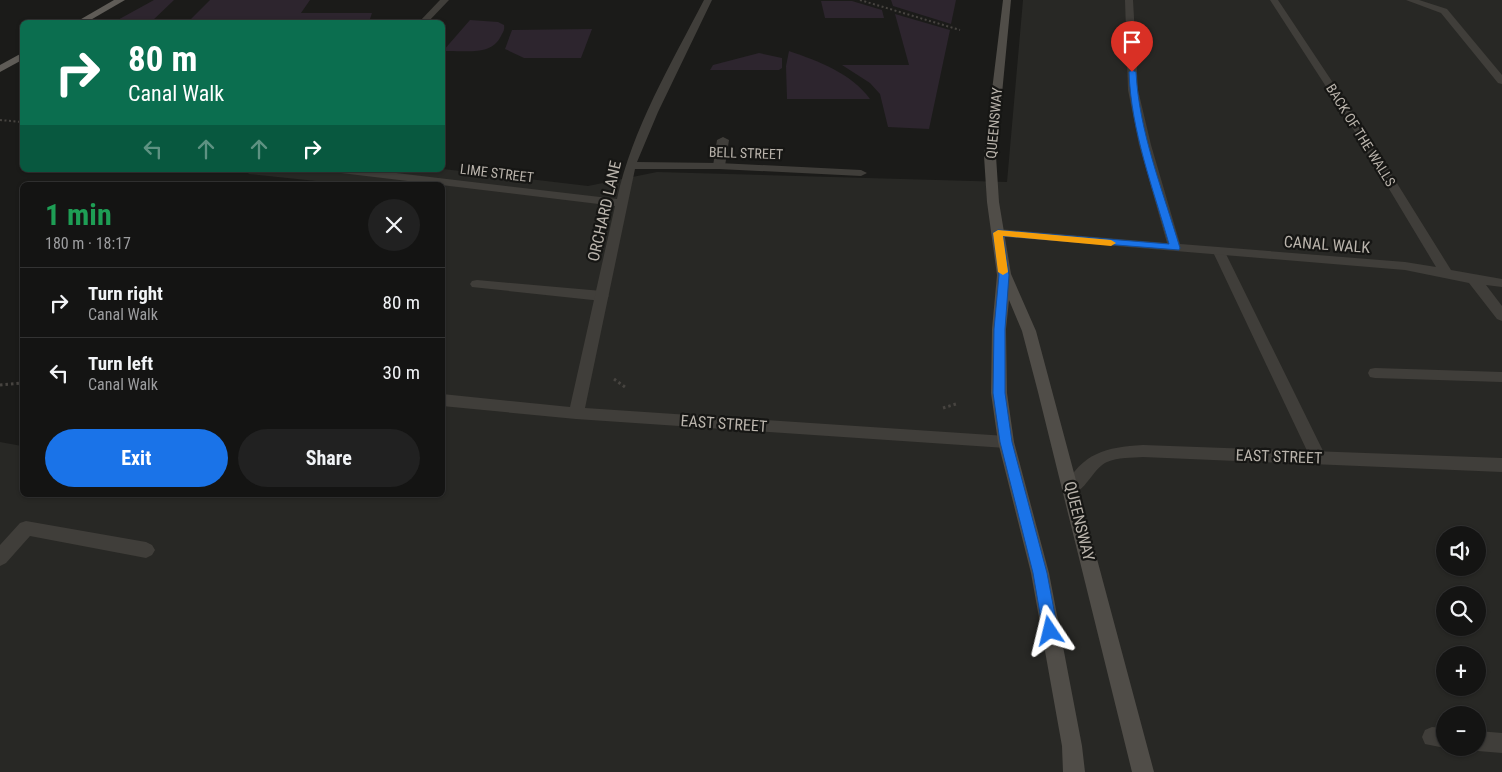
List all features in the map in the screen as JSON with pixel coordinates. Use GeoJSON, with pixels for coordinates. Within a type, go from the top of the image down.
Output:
{"type":"FeatureCollection","features":[{"type":"Feature","properties":{"kind":"main road"},"geometry":{"type":"LineString","coordinates":[[86,20],[121,0]]}},
{"type":"Feature","properties":{"kind":"main road"},"geometry":{"type":"LineString","coordinates":[[0,69],[20,57]]}},
{"type":"Feature","properties":{"kind":"street"},"geometry":{"type":"LineString","coordinates":[[425,20],[445,0]]}},
{"type":"Feature","properties":{"kind":"street","name":"ORCHARD LANE"},"geometry":{"type":"LineString","coordinates":[[576,412],[602,296],[620,202],[630,165],[652,112],[708,0]]}},
{"type":"Feature","properties":{"kind":"street","name":"QUEENSWAY"},"geometry":{"type":"LineString","coordinates":[[1007,0],[990,156],[990,177],[1004,275],[999,329],[999,393],[1006,442],[1040,573],[1072,746],[1074,772]]}},
{"type":"Feature","properties":{"kind":"street"},"geometry":{"type":"LineString","coordinates":[[1129,0],[1133,90],[1145,145],[1175,248]]}},
{"type":"Feature","properties":{"kind":"street","name":"BACK OF THE WALLS"},"geometry":{"type":"LineString","coordinates":[[1274,0],[1352,119],[1444,272]]}},
{"type":"Feature","properties":{"kind":"street"},"geometry":{"type":"LineString","coordinates":[[1410,0],[1444,11],[1498,70],[1502,81]]}},
{"type":"Feature","properties":{"kind":"street"},"geometry":{"type":"LineString","coordinates":[[718,166],[723,140]]}},
{"type":"Feature","properties":{"kind":"street","name":"BELL STREET"},"geometry":{"type":"LineString","coordinates":[[630,165],[718,166],[861,173]]}},
{"type":"Feature","properties":{"kind":"street","name":"LIME STREET"},"geometry":{"type":"LineString","coordinates":[[358,172],[620,202]]}},
{"type":"Feature","properties":{"kind":"street","name":"CANAL WALK"},"geometry":{"type":"LineString","coordinates":[[998,233],[1405,266],[1444,272],[1475,281],[1502,283]]}},
{"type":"Feature","properties":{"kind":"street"},"geometry":{"type":"LineString","coordinates":[[1219,252],[1318,457]]}},
{"type":"Feature","properties":{"kind":"street","name":"QUEENSWAY"},"geometry":{"type":"LineString","coordinates":[[1004,275],[1029,331],[1072,488],[1143,772]]}},
{"type":"Feature","properties":{"kind":"street"},"geometry":{"type":"LineString","coordinates":[[1475,281],[1502,316]]}},
{"type":"Feature","properties":{"kind":"street"},"geometry":{"type":"LineString","coordinates":[[477,284],[602,296]]}},
{"type":"Feature","properties":{"kind":"street"},"geometry":{"type":"LineString","coordinates":[[1375,373],[1502,377]]}},
{"type":"Feature","properties":{"kind":"street","name":"EAST STREET"},"geometry":{"type":"LineString","coordinates":[[445,400],[576,412],[1006,442]]}},
{"type":"Feature","properties":{"kind":"street","name":"EAST STREET"},"geometry":{"type":"LineString","coordinates":[[1072,488],[1091,462],[1102,456],[1120,452],[1318,457],[1502,465]]}},
{"type":"Feature","properties":{"kind":"street"},"geometry":{"type":"LineString","coordinates":[[0,558],[26,528],[146,550]]}},
{"type":"Feature","properties":{"kind":"street"},"geometry":{"type":"LineString","coordinates":[[1486,742],[1502,743]]}},
{"type":"Feature","properties":{"kind":"path"},"geometry":{"type":"LineString","coordinates":[[860,0],[960,30]]}},
{"type":"Feature","properties":{"kind":"path"},"geometry":{"type":"LineString","coordinates":[[0,120],[20,122]]}},
{"type":"Feature","properties":{"kind":"path"},"geometry":{"type":"LineString","coordinates":[[611,373],[616,382],[633,392]]}},
{"type":"Feature","properties":{"kind":"path"},"geometry":{"type":"LineString","coordinates":[[0,385],[20,383]]}},
{"type":"Feature","properties":{"kind":"path"},"geometry":{"type":"LineString","coordinates":[[938,409],[956,404]]}},
{"type":"Feature","properties":{"kind":"shaded area"},"geometry":{"type":"Polygon","coordinates":[[[154,0],[174,0],[153,20],[118,20],[154,0]]]}},
{"type":"Feature","properties":{"kind":"shaded area"},"geometry":{"type":"Polygon","coordinates":[[[210,0],[310,0],[301,13],[372,13],[370,20],[190,20],[210,0]]]}},
{"type":"Feature","properties":{"kind":"shaded area"},"geometry":{"type":"Polygon","coordinates":[[[891,0],[956,0],[951,24],[893,6],[891,0]]]}},
{"type":"Feature","properties":{"kind":"shaded area"},"geometry":{"type":"Polygon","coordinates":[[[1023,0],[1502,0],[1502,772],[0,772],[0,442],[20,446],[20,497],[445,497],[445,182],[325,182],[248,174],[250,172],[445,172],[445,169],[588,186],[657,172],[1007,182],[1023,0]]]}},
{"type":"Feature","properties":{"kind":"shaded area"},"geometry":{"type":"Polygon","coordinates":[[[821,1],[852,1],[882,10],[884,18],[825,18],[821,1]]]}},
{"type":"Feature","properties":{"kind":"shaded area"},"geometry":{"type":"Polygon","coordinates":[[[895,14],[950,30],[929,129],[888,127],[880,94],[870,83],[842,65],[909,65],[895,14]]]}},
{"type":"Feature","properties":{"kind":"shaded area"},"geometry":{"type":"Polygon","coordinates":[[[470,20],[498,22],[504,25],[504,30],[496,43],[484,50],[445,51],[470,20]]]}},
{"type":"Feature","properties":{"kind":"shaded area"},"geometry":{"type":"Polygon","coordinates":[[[592,29],[581,58],[524,58],[505,49],[512,30],[592,29]]]}},
{"type":"Feature","properties":{"kind":"shaded area"},"geometry":{"type":"Polygon","coordinates":[[[789,51],[844,75],[870,99],[787,99],[786,66],[789,51]]]}},
{"type":"Feature","properties":{"kind":"shaded area"},"geometry":{"type":"Polygon","coordinates":[[[759,53],[782,58],[782,68],[779,70],[710,70],[713,65],[759,53]]]}},
{"type":"Feature","properties":{"kind":"slow traffic"},"geometry":{"type":"LineString","coordinates":[[1003,272],[998,233],[1111,243]]}},
{"type":"Feature","properties":{"kind":"route"},"geometry":{"type":"LineString","coordinates":[[1050,631],[1040,573],[1006,442],[999,393],[999,329],[1004,275],[998,233],[1175,248],[1145,145],[1133,90],[1132,72]]}}]}
